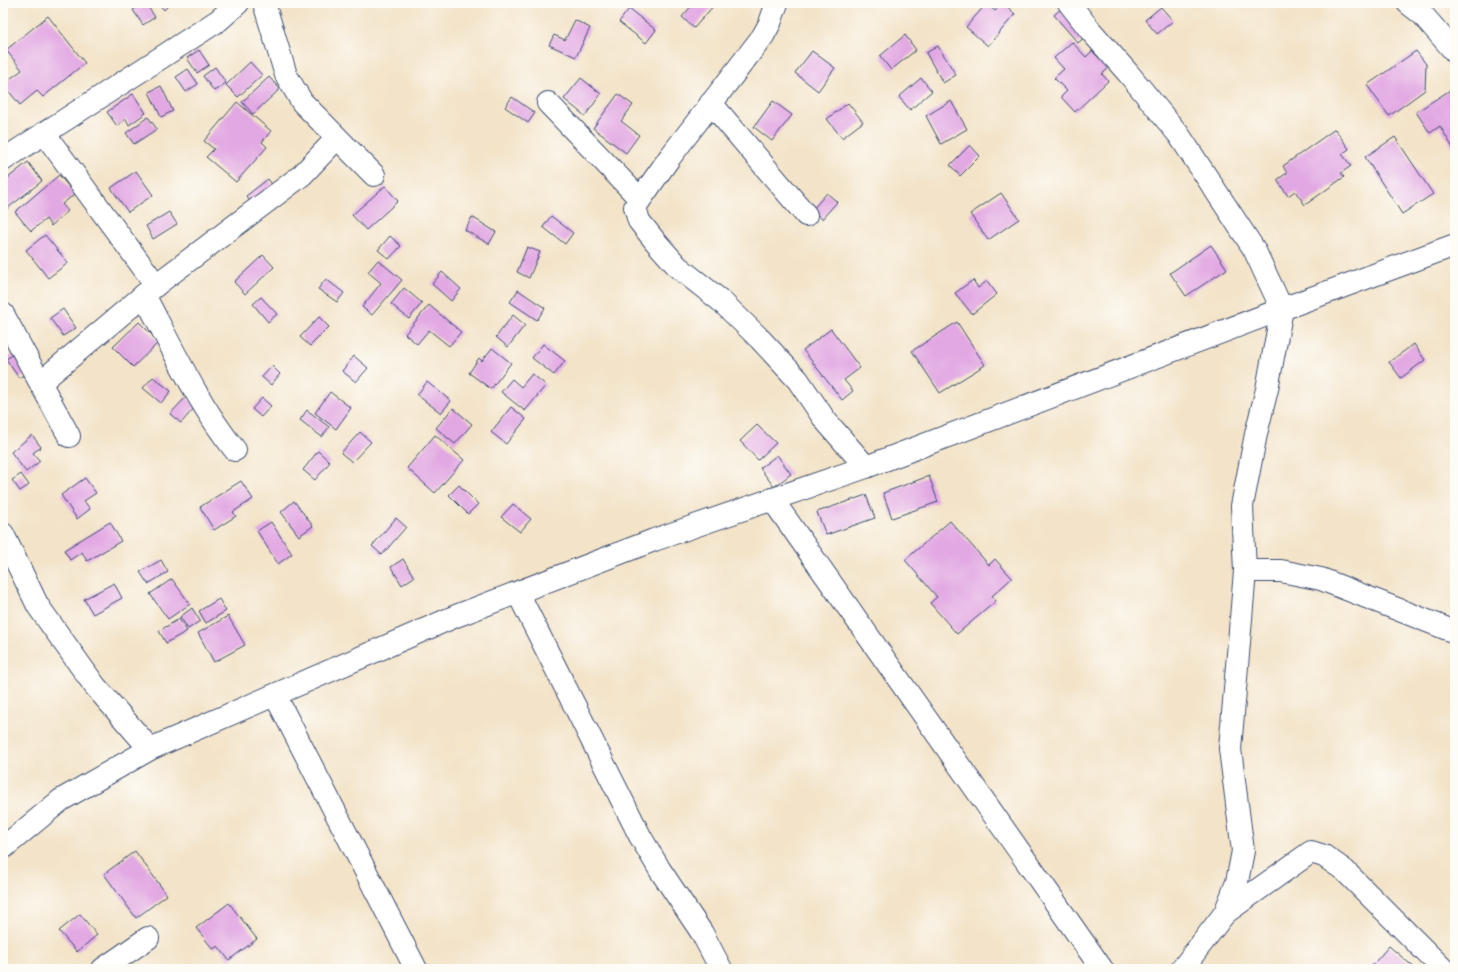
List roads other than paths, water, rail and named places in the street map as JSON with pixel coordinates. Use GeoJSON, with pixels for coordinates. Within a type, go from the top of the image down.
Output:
{"type":"FeatureCollection","features":[{"type":"Feature","properties":{"kind":"street"},"geometry":{"type":"LineString","coordinates":[[3,160],[219,20],[238,3]]}},
{"type":"Feature","properties":{"kind":"street"},"geometry":{"type":"LineString","coordinates":[[264,3],[286,75],[302,102],[374,175]]}},
{"type":"Feature","properties":{"kind":"street"},"geometry":{"type":"LineString","coordinates":[[777,3],[770,23],[763,36],[711,103],[635,207],[639,220],[678,267],[721,301],[771,351],[798,380],[825,420],[866,467]]}},
{"type":"Feature","properties":{"kind":"street"},"geometry":{"type":"LineString","coordinates":[[1069,3],[1179,135],[1254,249],[1282,309],[1267,389],[1256,434],[1242,506],[1245,571],[1230,749],[1243,851],[1237,882],[1224,913],[1189,967]]}},
{"type":"Feature","properties":{"kind":"street"},"geometry":{"type":"LineString","coordinates":[[1408,3],[1422,14],[1455,52]]}},
{"type":"Feature","properties":{"kind":"street"},"geometry":{"type":"LineString","coordinates":[[548,103],[640,199]]}},
{"type":"Feature","properties":{"kind":"street"},"geometry":{"type":"LineString","coordinates":[[711,103],[806,216]]}},
{"type":"Feature","properties":{"kind":"street"},"geometry":{"type":"LineString","coordinates":[[44,133],[150,290],[204,406],[220,431],[235,450]]}},
{"type":"Feature","properties":{"kind":"street"},"geometry":{"type":"LineString","coordinates":[[41,382],[150,290],[302,175],[337,138]]}},
{"type":"Feature","properties":{"kind":"street"},"geometry":{"type":"LineString","coordinates":[[3,848],[62,800],[150,749],[456,616],[654,540],[772,498],[866,467],[1282,309],[1455,246]]}},
{"type":"Feature","properties":{"kind":"street"},"geometry":{"type":"LineString","coordinates":[[3,314],[69,436]]}},
{"type":"Feature","properties":{"kind":"street"},"geometry":{"type":"LineString","coordinates":[[772,498],[1102,969]]}},
{"type":"Feature","properties":{"kind":"street"},"geometry":{"type":"LineString","coordinates":[[3,534],[38,606],[95,686],[150,749]]}},
{"type":"Feature","properties":{"kind":"street"},"geometry":{"type":"LineString","coordinates":[[1245,571],[1280,571],[1321,579],[1455,632]]}},
{"type":"Feature","properties":{"kind":"street"},"geometry":{"type":"LineString","coordinates":[[518,593],[640,836],[660,870],[702,933],[721,969]]}},
{"type":"Feature","properties":{"kind":"street"},"geometry":{"type":"LineString","coordinates":[[275,695],[416,969]]}},
{"type":"Feature","properties":{"kind":"street"},"geometry":{"type":"LineString","coordinates":[[1224,913],[1311,852],[1324,856],[1344,870],[1442,969]]}},
{"type":"Feature","properties":{"kind":"street"},"geometry":{"type":"LineString","coordinates":[[103,969],[148,938]]}}]}
